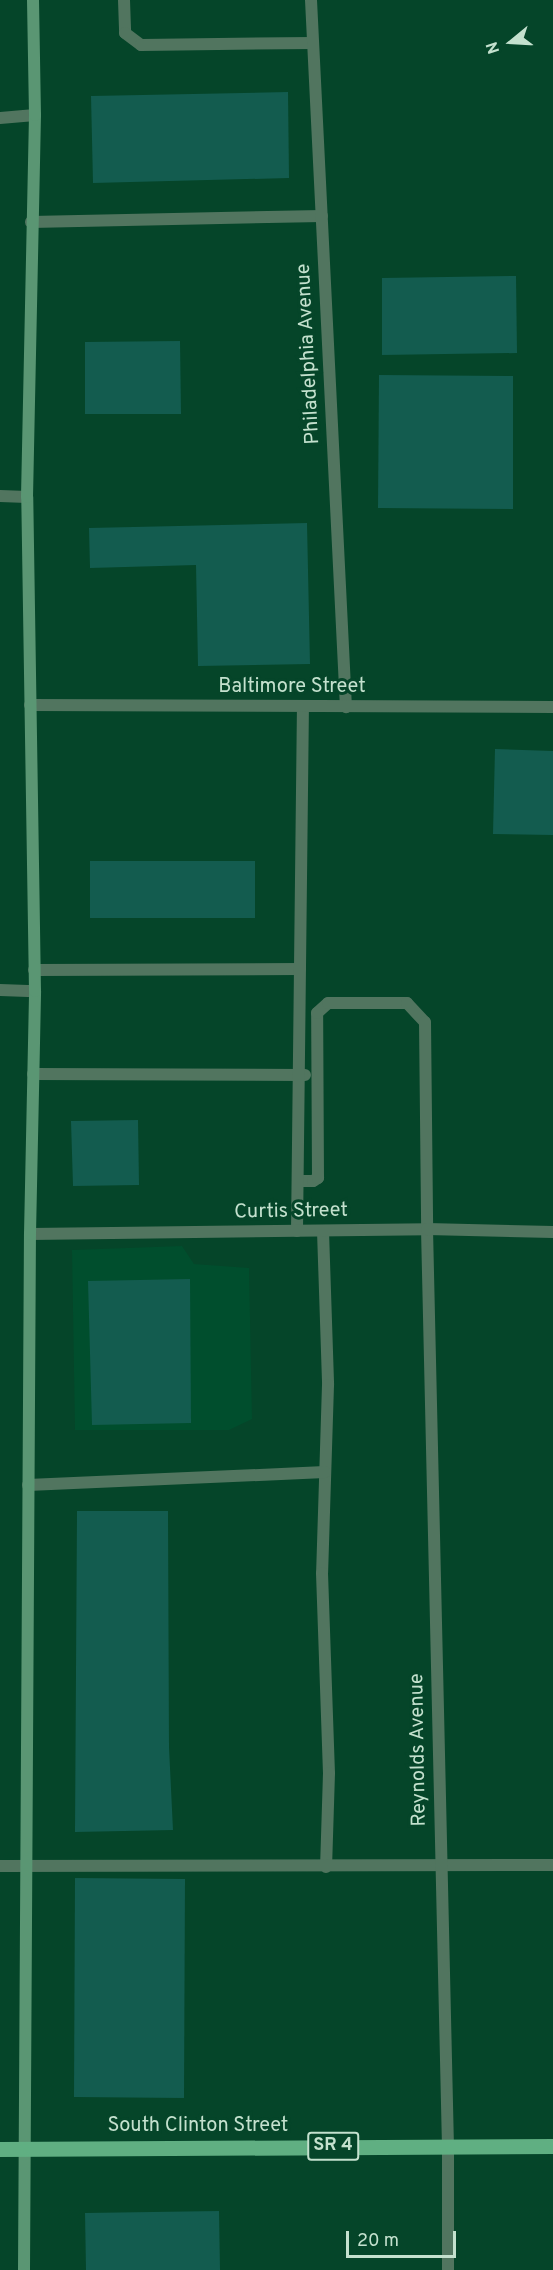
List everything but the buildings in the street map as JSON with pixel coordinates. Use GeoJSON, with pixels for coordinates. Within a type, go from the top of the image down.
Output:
{"type":"FeatureCollection","features":[{"type":"Feature","properties":{"kind":"main road","name":"South Clinton Street"},"geometry":{"type":"LineString","coordinates":[[24,2149],[553,2146]]}},
{"type":"Feature","properties":{"kind":"main road","name":"SR 4"},"geometry":{"type":"LineString","coordinates":[[0,2149],[24,2149]]}},
{"type":"Feature","properties":{"kind":"street"},"geometry":{"type":"LineString","coordinates":[[24,2270],[30,1234],[35,991],[27,497],[35,115],[33,0]]}},
{"type":"Feature","properties":{"kind":"street"},"geometry":{"type":"LineString","coordinates":[[124,0],[125,33],[141,45],[313,43]]}},
{"type":"Feature","properties":{"kind":"street","name":"Philadelphia Avenue"},"geometry":{"type":"LineString","coordinates":[[311,0],[346,707]]}},
{"type":"Feature","properties":{"kind":"street"},"geometry":{"type":"LineString","coordinates":[[0,118],[35,115]]}},
{"type":"Feature","properties":{"kind":"street"},"geometry":{"type":"LineString","coordinates":[[31,222],[322,216]]}},
{"type":"Feature","properties":{"kind":"street"},"geometry":{"type":"LineString","coordinates":[[0,496],[27,497]]}},
{"type":"Feature","properties":{"kind":"street","name":"Baltimore Street"},"geometry":{"type":"LineString","coordinates":[[30,705],[553,707]]}},
{"type":"Feature","properties":{"kind":"street"},"geometry":{"type":"LineString","coordinates":[[297,1231],[303,706]]}},
{"type":"Feature","properties":{"kind":"street"},"geometry":{"type":"LineString","coordinates":[[34,970],[300,969]]}},
{"type":"Feature","properties":{"kind":"street"},"geometry":{"type":"LineString","coordinates":[[0,990],[35,991]]}},
{"type":"Feature","properties":{"kind":"street","name":"Reynolds Avenue"},"geometry":{"type":"LineString","coordinates":[[298,1181],[313,1181],[318,1178],[317,1013],[328,1003],[407,1003],[425,1022],[427,1229],[448,2145],[448,2270]]}},
{"type":"Feature","properties":{"kind":"street"},"geometry":{"type":"LineString","coordinates":[[33,1074],[317,1074]]}},
{"type":"Feature","properties":{"kind":"street","name":"Curtis Street"},"geometry":{"type":"LineString","coordinates":[[30,1234],[427,1229],[553,1232]]}},
{"type":"Feature","properties":{"kind":"street"},"geometry":{"type":"LineString","coordinates":[[323,1231],[328,1385],[322,1573],[329,1773],[326,1867]]}},
{"type":"Feature","properties":{"kind":"street"},"geometry":{"type":"LineString","coordinates":[[28,1485],[325,1472]]}},
{"type":"Feature","properties":{"kind":"street"},"geometry":{"type":"LineString","coordinates":[[0,1866],[553,1865]]}},
{"type":"Feature","properties":{"kind":"shaded area"},"geometry":{"type":"Polygon","coordinates":[[[182,1246],[194,1264],[249,1268],[252,1419],[229,1430],[75,1430],[72,1250],[182,1246]]]}}]}
